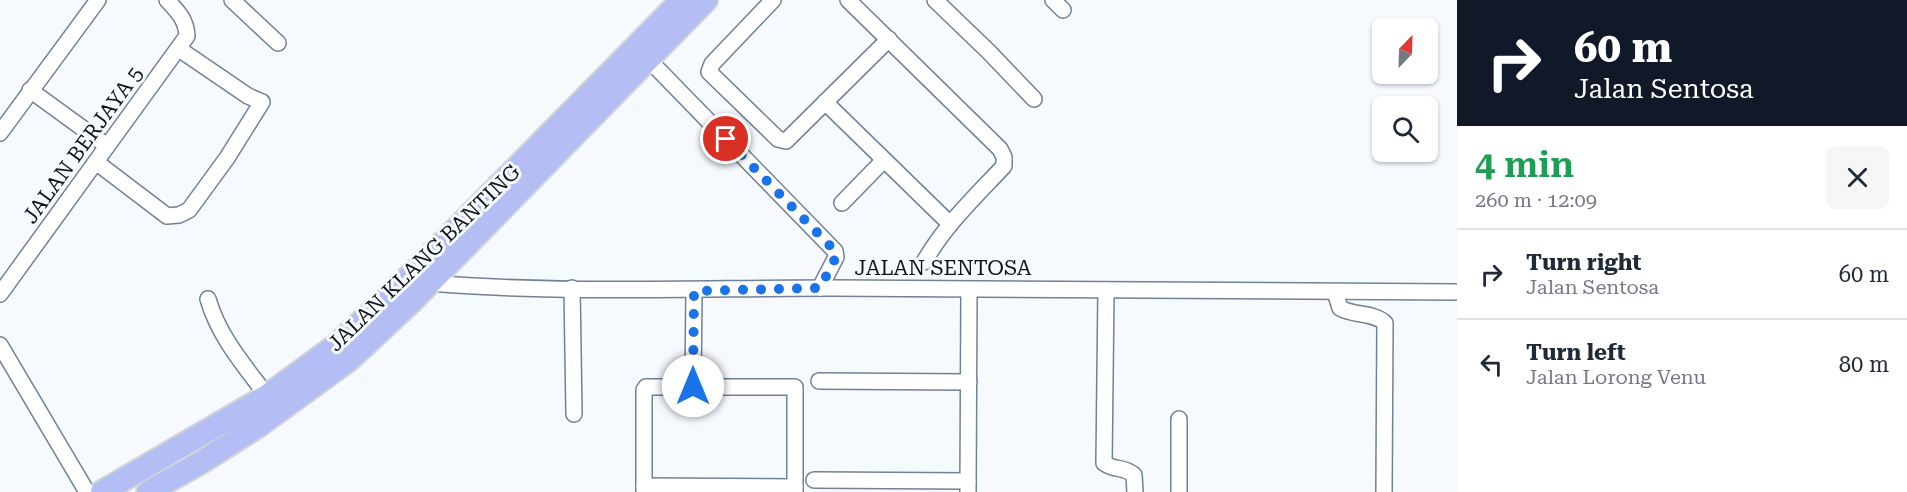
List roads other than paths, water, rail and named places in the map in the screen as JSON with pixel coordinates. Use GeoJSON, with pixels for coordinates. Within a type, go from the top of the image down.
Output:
{"type":"FeatureCollection","features":[{"type":"Feature","properties":{"kind":"highway","name":"JALAN KLANG BANTING"},"geometry":{"type":"LineString","coordinates":[[102,492],[267,396],[334,347],[399,288],[682,0]]}},
{"type":"Feature","properties":{"kind":"highway","name":"JALAN KLANG BANTING"},"geometry":{"type":"LineString","coordinates":[[148,492],[200,463],[258,426],[350,359],[430,283],[706,0]]}},
{"type":"Feature","properties":{"kind":"street"},"geometry":{"type":"LineString","coordinates":[[0,133],[98,0]]}},
{"type":"Feature","properties":{"kind":"street"},"geometry":{"type":"LineString","coordinates":[[96,162],[163,214],[179,216],[189,210],[262,102],[248,96],[179,48],[187,36],[187,26],[167,0]]}},
{"type":"Feature","properties":{"kind":"street"},"geometry":{"type":"LineString","coordinates":[[232,0],[278,43]]}},
{"type":"Feature","properties":{"kind":"street"},"geometry":{"type":"LineString","coordinates":[[773,0],[712,64],[710,72],[778,139],[786,141],[889,39]]}},
{"type":"Feature","properties":{"kind":"street"},"geometry":{"type":"LineString","coordinates":[[848,0],[1000,149],[1004,157],[1004,166],[950,224],[936,241],[924,262]]}},
{"type":"Feature","properties":{"kind":"street"},"geometry":{"type":"LineString","coordinates":[[935,0],[1034,99]]}},
{"type":"Feature","properties":{"kind":"street","name":"JALAN BERJAYA 5"},"geometry":{"type":"LineString","coordinates":[[0,294],[179,48]]}},
{"type":"Feature","properties":{"kind":"street"},"geometry":{"type":"LineString","coordinates":[[648,59],[835,251],[836,257],[820,288]]}},
{"type":"Feature","properties":{"kind":"street"},"geometry":{"type":"LineString","coordinates":[[30,90],[107,146]]}},
{"type":"Feature","properties":{"kind":"street"},"geometry":{"type":"LineString","coordinates":[[825,102],[950,224]]}},
{"type":"Feature","properties":{"kind":"street"},"geometry":{"type":"LineString","coordinates":[[842,203],[885,160]]}},
{"type":"Feature","properties":{"kind":"street","name":"JALAN SENTOSA"},"geometry":{"type":"LineString","coordinates":[[430,283],[480,287],[694,291],[820,288],[1457,291]]}},
{"type":"Feature","properties":{"kind":"street"},"geometry":{"type":"LineString","coordinates":[[572,288],[574,414]]}},
{"type":"Feature","properties":{"kind":"street"},"geometry":{"type":"LineString","coordinates":[[814,480],[968,486],[969,290]]}},
{"type":"Feature","properties":{"kind":"street"},"geometry":{"type":"LineString","coordinates":[[1106,290],[1104,463],[1110,468],[1128,469],[1134,476],[1135,492]]}},
{"type":"Feature","properties":{"kind":"street"},"geometry":{"type":"LineString","coordinates":[[693,386],[694,291]]}},
{"type":"Feature","properties":{"kind":"street"},"geometry":{"type":"LineString","coordinates":[[1335,291],[1340,308],[1380,318],[1385,323],[1384,492]]}},
{"type":"Feature","properties":{"kind":"street"},"geometry":{"type":"LineString","coordinates":[[208,299],[223,337],[267,396]]}},
{"type":"Feature","properties":{"kind":"street"},"geometry":{"type":"LineString","coordinates":[[0,345],[87,492]]}},
{"type":"Feature","properties":{"kind":"street"},"geometry":{"type":"LineString","coordinates":[[819,381],[969,382]]}},
{"type":"Feature","properties":{"kind":"street"},"geometry":{"type":"LineString","coordinates":[[693,386],[795,387],[795,490],[644,489],[642,394],[646,387],[693,386]]}},
{"type":"Feature","properties":{"kind":"street"},"geometry":{"type":"LineString","coordinates":[[1179,419],[1179,492]]}}]}
